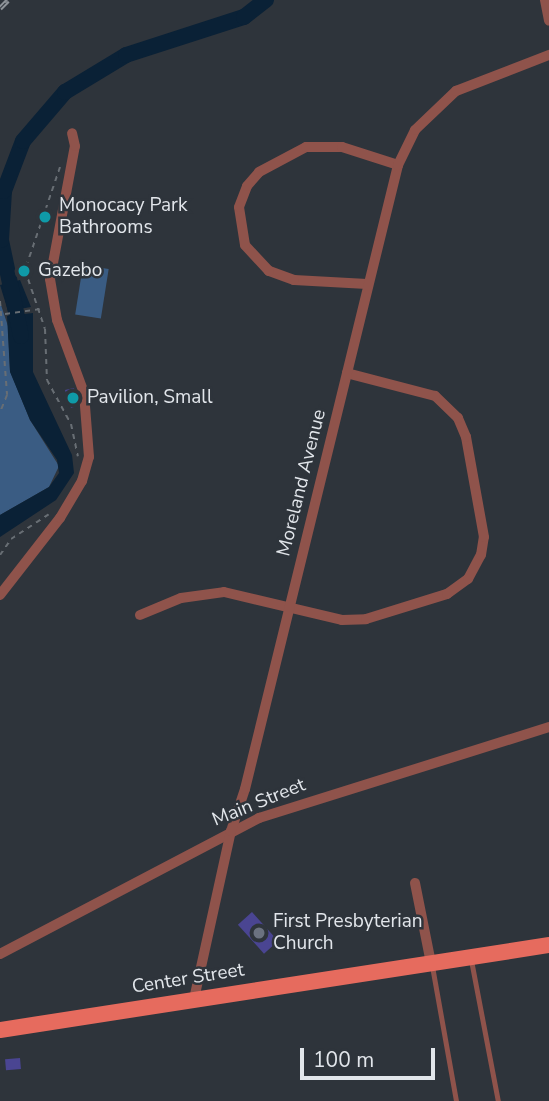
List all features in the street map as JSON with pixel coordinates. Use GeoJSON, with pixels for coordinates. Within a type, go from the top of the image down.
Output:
{"type":"FeatureCollection","features":[{"type":"Feature","properties":{"kind":"main road","name":"Center Street"},"geometry":{"type":"LineString","coordinates":[[0,1030],[549,945]]}},
{"type":"Feature","properties":{"kind":"street"},"geometry":{"type":"LineString","coordinates":[[545,0],[549,21]]}},
{"type":"Feature","properties":{"kind":"street","name":"Moreland Avenue"},"geometry":{"type":"LineString","coordinates":[[194,999],[231,831],[290,606],[398,165],[415,130],[441,103],[478,81],[549,55]]}},
{"type":"Feature","properties":{"kind":"street"},"geometry":{"type":"LineString","coordinates":[[0,594],[60,519],[82,481],[89,457],[84,393],[57,320],[50,279],[75,146],[72,133]]}},
{"type":"Feature","properties":{"kind":"street"},"geometry":{"type":"LineString","coordinates":[[368,284],[294,280],[269,271],[245,246],[239,207],[247,186],[259,172],[306,147],[342,147],[398,165]]}},
{"type":"Feature","properties":{"kind":"street"},"geometry":{"type":"LineString","coordinates":[[140,615],[210,592],[290,606],[342,620],[377,617],[457,590],[481,555],[484,537],[466,437],[453,410],[424,392],[346,373]]}},
{"type":"Feature","properties":{"kind":"street","name":"Main Street"},"geometry":{"type":"LineString","coordinates":[[0,954],[231,831],[278,811],[549,727]]}},
{"type":"Feature","properties":{"kind":"street"},"geometry":{"type":"LineString","coordinates":[[415,883],[431,963]]}},
{"type":"Feature","properties":{"kind":"lane"},"geometry":{"type":"LineString","coordinates":[[470,957],[498,1101]]}},
{"type":"Feature","properties":{"kind":"lane"},"geometry":{"type":"LineString","coordinates":[[431,963],[456,1101]]}},
{"type":"Feature","properties":{"kind":"path"},"geometry":{"type":"LineString","coordinates":[[64,156],[25,270],[40,309],[47,380],[71,424],[79,459]]}},
{"type":"Feature","properties":{"kind":"path"},"geometry":{"type":"LineString","coordinates":[[0,301],[4,314],[7,395],[0,412]]}},
{"type":"Feature","properties":{"kind":"path"},"geometry":{"type":"LineString","coordinates":[[4,314],[40,309]]}},
{"type":"Feature","properties":{"kind":"path"},"geometry":{"type":"LineString","coordinates":[[0,555],[11,539],[56,509]]}},
{"type":"Feature","properties":{"kind":"shaded area"},"geometry":{"type":"Polygon","coordinates":[[[83,265],[109,269],[101,318],[75,314],[83,265]]]}},
{"type":"Feature","properties":{"kind":"shaded area"},"geometry":{"type":"Polygon","coordinates":[[[20,280],[31,307],[8,311],[0,285],[20,280]]]}},
{"type":"Feature","properties":{"kind":"shaded area"},"geometry":{"type":"Polygon","coordinates":[[[0,302],[8,326],[10,371],[30,420],[59,466],[49,487],[0,515],[0,302]]]}},
{"type":"Feature","properties":{"kind":"shaded area"},"geometry":{"type":"Polygon","coordinates":[[[33,313],[33,372],[72,455],[74,473],[56,500],[0,537],[0,515],[49,487],[59,473],[57,460],[30,420],[10,372],[7,316],[33,313]]]}},
{"type":"Feature","properties":{"kind":"building","name":"Monocacy Park Bathrooms"},"geometry":{"type":"Polygon","coordinates":[[[42,211],[52,214],[49,223],[39,221],[42,211]]]}},
{"type":"Feature","properties":{"kind":"building","name":"Gazebo"},"geometry":{"type":"Polygon","coordinates":[[[29,266],[31,276],[20,277],[18,267],[29,266]]]}},
{"type":"Feature","properties":{"kind":"building","name":"Pavilion, Small"},"geometry":{"type":"Polygon","coordinates":[[[74,388],[77,406],[71,408],[65,390],[74,388]]]}},
{"type":"Feature","properties":{"kind":"building","name":"First Presbyterian Church"},"geometry":{"type":"Polygon","coordinates":[[[252,912],[278,941],[264,954],[238,925],[252,912]]]}},
{"type":"Feature","properties":{"kind":"building"},"geometry":{"type":"Polygon","coordinates":[[[20,1058],[21,1069],[6,1070],[5,1059],[20,1058]]]}},
{"type":"Feature","properties":{"kind":"waterway"},"geometry":{"type":"LineString","coordinates":[[21,336],[1,240],[4,191],[23,141],[65,92],[126,55],[244,17],[266,0]]}},
{"type":"Feature","properties":{"kind":"railway"},"geometry":{"type":"LineString","coordinates":[[0,8],[8,0]]}},
{"type":"Feature","properties":{"kind":"place","name":"Monocacy Park Bathrooms"},"geometry":{"type":"Point","coordinates":[45,217]}},
{"type":"Feature","properties":{"kind":"place","name":"Gazebo"},"geometry":{"type":"Point","coordinates":[24,271]}},
{"type":"Feature","properties":{"kind":"place","name":"Pavilion, Small"},"geometry":{"type":"Point","coordinates":[73,398]}},
{"type":"Feature","properties":{"kind":"place","name":"First Presbyterian Church"},"geometry":{"type":"Point","coordinates":[259,933]}}]}
